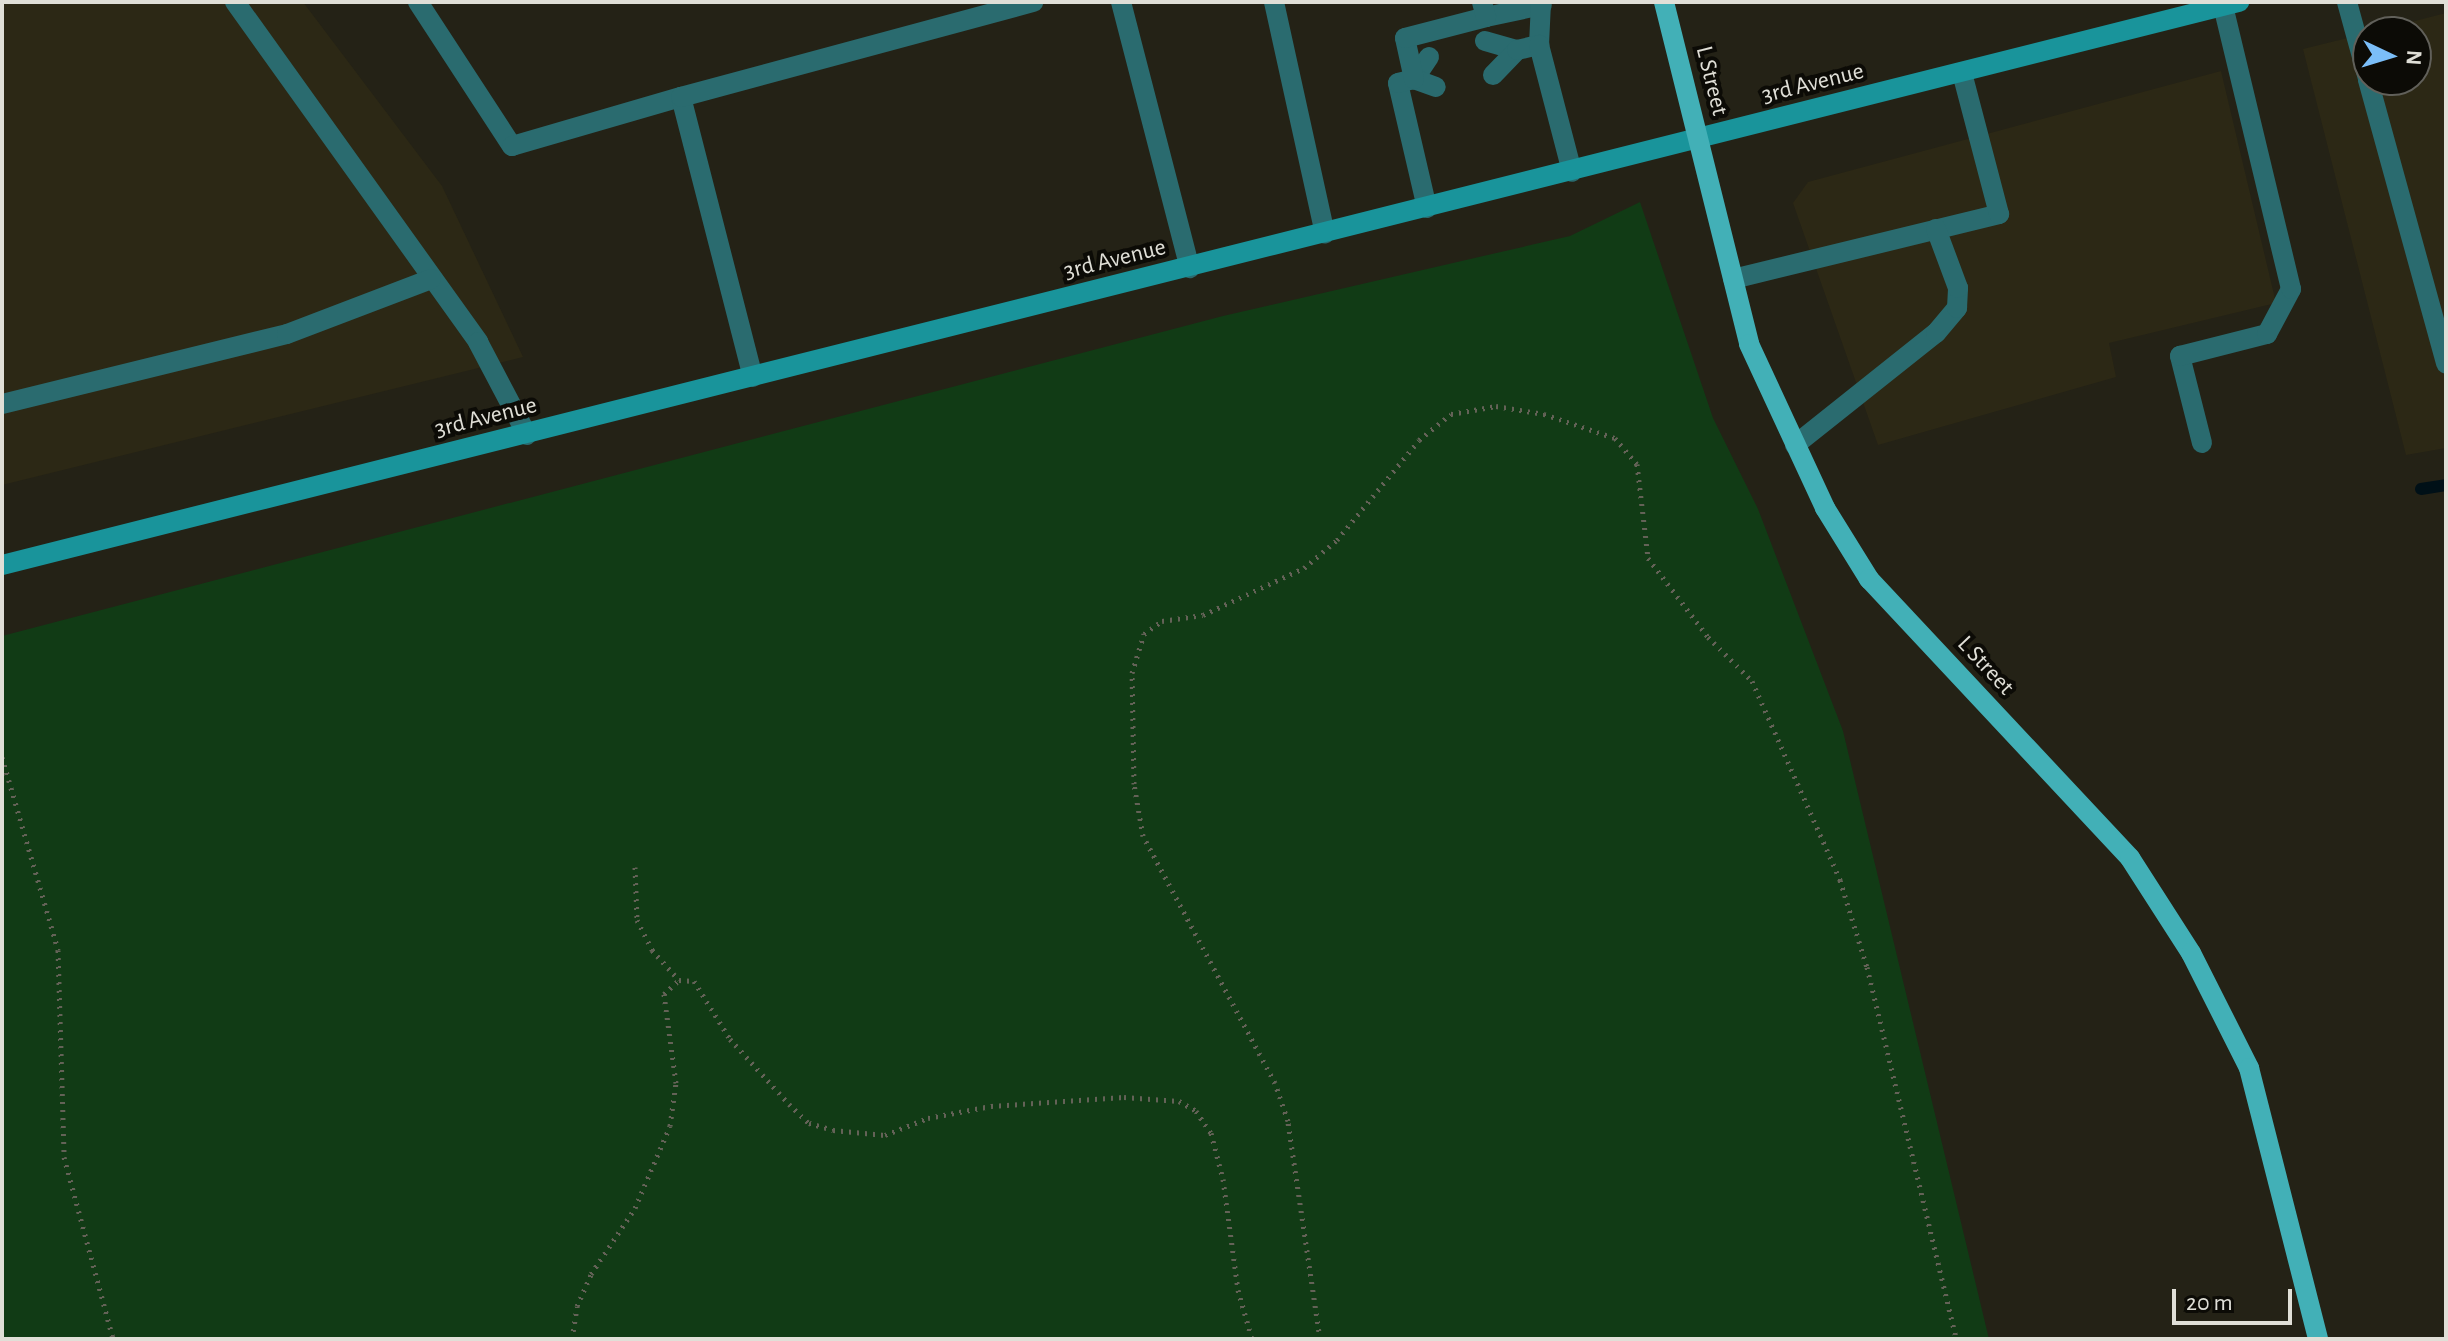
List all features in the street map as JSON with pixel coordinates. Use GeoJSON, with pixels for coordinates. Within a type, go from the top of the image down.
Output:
{"type":"FeatureCollection","features":[{"type":"Feature","properties":{"kind":"main road","name":"L Street"},"geometry":{"type":"LineString","coordinates":[[1664,2],[1749,344],[1795,445],[1869,579],[2130,858],[2191,953],[2249,1068],[2318,1339]]}},
{"type":"Feature","properties":{"kind":"main road","name":"3rd Avenue"},"geometry":{"type":"LineString","coordinates":[[2,565],[2231,4]]}},
{"type":"Feature","properties":{"kind":"lane"},"geometry":{"type":"LineString","coordinates":[[235,2],[478,342],[527,435]]}},
{"type":"Feature","properties":{"kind":"lane"},"geometry":{"type":"LineString","coordinates":[[418,2],[512,146],[1033,2]]}},
{"type":"Feature","properties":{"kind":"lane"},"geometry":{"type":"LineString","coordinates":[[1121,2],[1190,268]]}},
{"type":"Feature","properties":{"kind":"lane"},"geometry":{"type":"LineString","coordinates":[[1274,2],[1325,233]]}},
{"type":"Feature","properties":{"kind":"lane"},"geometry":{"type":"LineString","coordinates":[[1414,79],[1405,38],[1484,9],[1541,4],[1539,45],[1572,172]]}},
{"type":"Feature","properties":{"kind":"lane"},"geometry":{"type":"LineString","coordinates":[[2202,443],[2180,356],[2267,334],[2291,289],[2231,4]]}},
{"type":"Feature","properties":{"kind":"lane"},"geometry":{"type":"LineString","coordinates":[[1485,41],[1517,50],[1539,45]]}},
{"type":"Feature","properties":{"kind":"lane"},"geometry":{"type":"LineString","coordinates":[[1493,75],[1517,50]]}},
{"type":"Feature","properties":{"kind":"lane"},"geometry":{"type":"LineString","coordinates":[[1414,79],[1429,57]]}},
{"type":"Feature","properties":{"kind":"lane"},"geometry":{"type":"LineString","coordinates":[[1733,279],[1999,214],[1962,73]]}},
{"type":"Feature","properties":{"kind":"lane"},"geometry":{"type":"LineString","coordinates":[[1427,208],[1398,83],[1414,79],[1436,87]]}},
{"type":"Feature","properties":{"kind":"lane"},"geometry":{"type":"LineString","coordinates":[[2373,96],[2446,363]]}},
{"type":"Feature","properties":{"kind":"lane"},"geometry":{"type":"LineString","coordinates":[[681,97],[753,377]]}},
{"type":"Feature","properties":{"kind":"lane"},"geometry":{"type":"LineString","coordinates":[[1795,445],[1936,333],[1957,308],[1958,288],[1936,229]]}},
{"type":"Feature","properties":{"kind":"lane"},"geometry":{"type":"LineString","coordinates":[[2,404],[287,334],[431,279]]}},
{"type":"Feature","properties":{"kind":"path"},"geometry":{"type":"LineString","coordinates":[[1320,1339],[1288,1121],[1275,1083],[1143,836],[1134,784],[1132,673],[1144,634],[1162,621],[1203,615],[1304,568],[1337,540],[1419,440],[1451,414],[1496,406],[1556,417],[1615,438],[1637,464],[1648,558],[1708,637],[1752,681],[1840,880],[1867,967],[1956,1339]]}},
{"type":"Feature","properties":{"kind":"path"},"geometry":{"type":"LineString","coordinates":[[2,757],[58,950],[64,1157],[113,1339]]}},
{"type":"Feature","properties":{"kind":"path"},"geometry":{"type":"LineString","coordinates":[[635,867],[637,920],[652,950],[679,980],[694,981],[730,1039],[809,1123],[833,1130],[885,1135],[928,1118],[991,1106],[1124,1097],[1179,1101],[1196,1111],[1211,1133],[1223,1179],[1238,1290],[1252,1339]]}},
{"type":"Feature","properties":{"kind":"path"},"geometry":{"type":"LineString","coordinates":[[572,1339],[577,1306],[591,1274],[635,1208],[670,1126],[676,1083],[664,994],[679,980]]}},
{"type":"Feature","properties":{"kind":"shaded area"},"geometry":{"type":"Polygon","coordinates":[[[2,2],[303,2],[442,186],[523,357],[2,485],[2,2]]]}},
{"type":"Feature","properties":{"kind":"shaded area"},"geometry":{"type":"Polygon","coordinates":[[[2446,13],[2446,448],[2406,455],[2303,49],[2352,37],[2352,96],[2432,96],[2432,17],[2446,13]]]}},
{"type":"Feature","properties":{"kind":"shaded area"},"geometry":{"type":"Polygon","coordinates":[[[2221,71],[2276,303],[2109,343],[2116,377],[1878,445],[1793,203],[1808,182],[2221,71]]]}},
{"type":"Feature","properties":{"kind":"green space"},"geometry":{"type":"Polygon","coordinates":[[[1640,202],[1713,418],[1758,509],[1843,731],[1989,1339],[2,1339],[2,636],[1223,316],[1570,236],[1640,202]]]}},
{"type":"Feature","properties":{"kind":"waterway"},"geometry":{"type":"LineString","coordinates":[[2421,489],[2446,485]]}}]}
